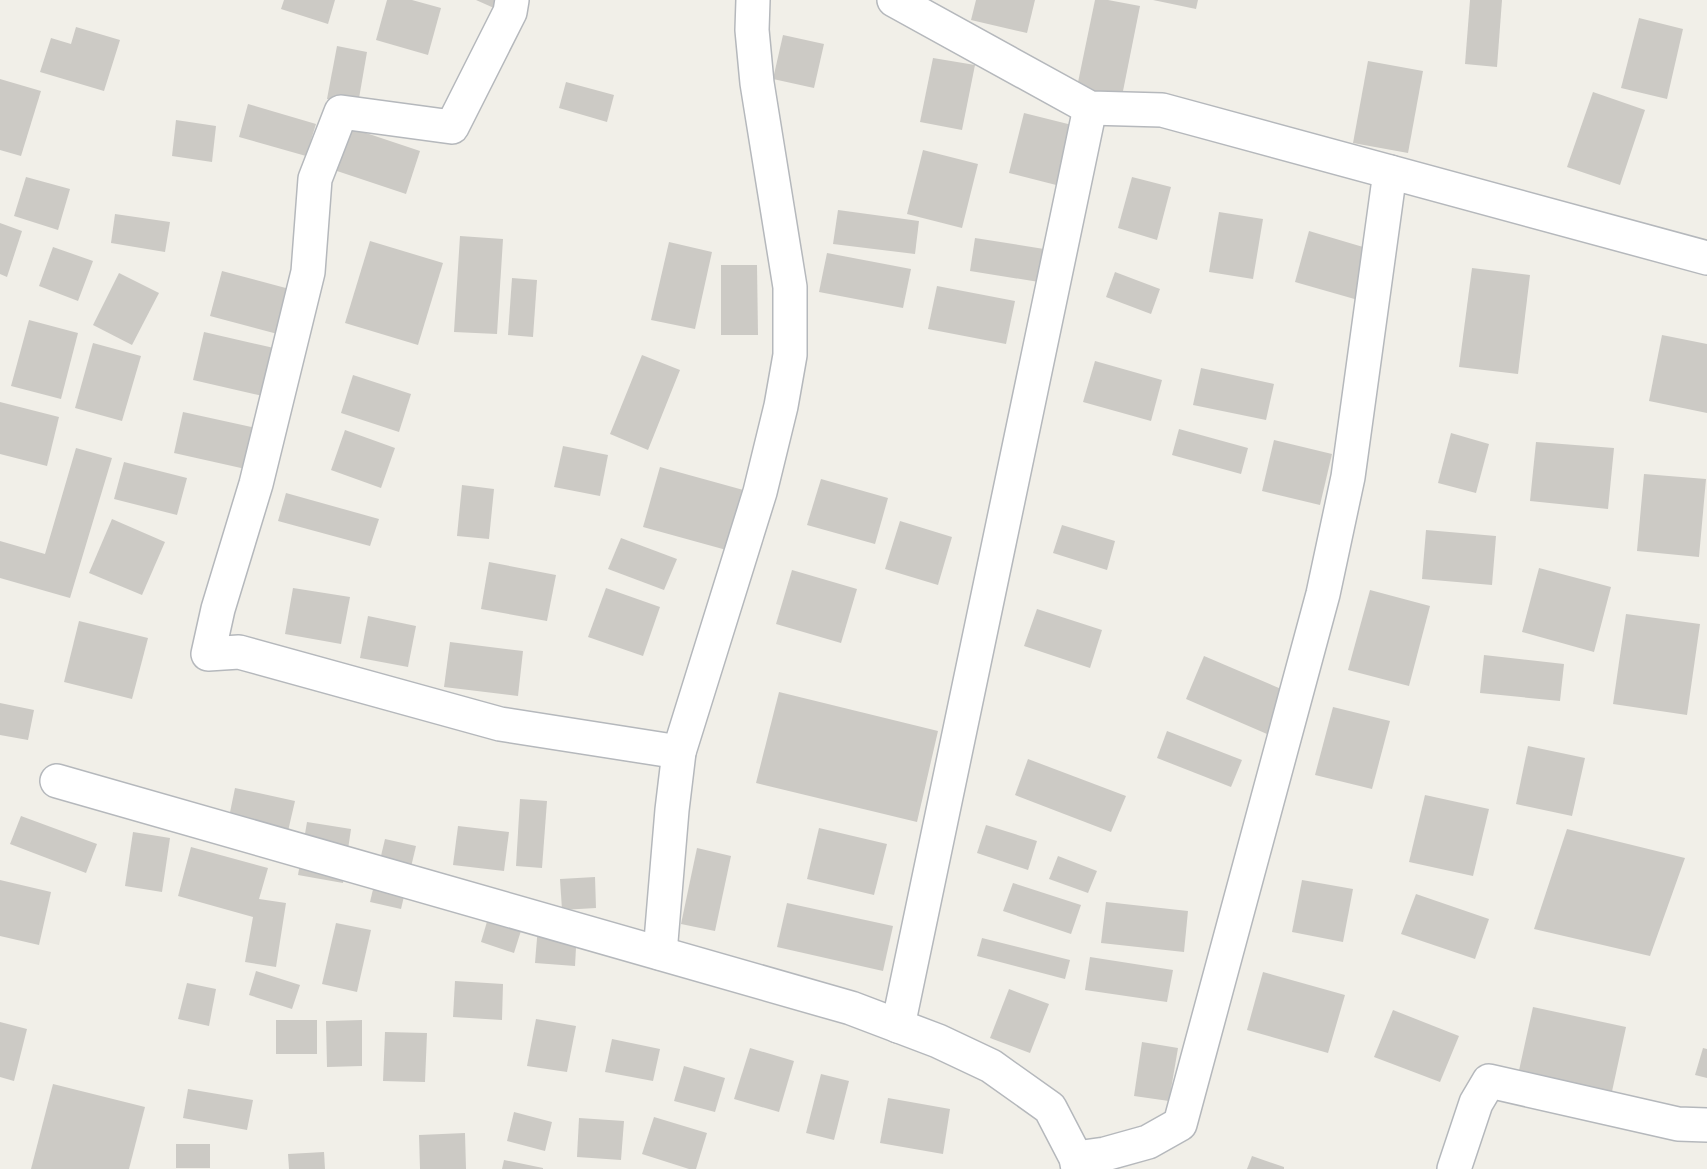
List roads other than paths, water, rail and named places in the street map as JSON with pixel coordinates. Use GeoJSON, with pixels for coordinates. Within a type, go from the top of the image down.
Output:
{"type":"FeatureCollection","features":[{"type":"Feature","properties":{"kind":"street"},"geometry":{"type":"LineString","coordinates":[[512,0],[510,12],[452,127],[341,112],[315,179],[308,272],[256,484],[218,609],[208,654],[239,652],[500,724],[679,752]]}},
{"type":"Feature","properties":{"kind":"street"},"geometry":{"type":"LineString","coordinates":[[660,953],[679,752],[760,492],[781,406],[790,355],[790,287],[757,83],[752,30],[753,0]]}},
{"type":"Feature","properties":{"kind":"street"},"geometry":{"type":"LineString","coordinates":[[894,0],[1090,108],[1162,110],[1707,258]]}},
{"type":"Feature","properties":{"kind":"street"},"geometry":{"type":"LineString","coordinates":[[898,1026],[1090,108]]}},
{"type":"Feature","properties":{"kind":"street"},"geometry":{"type":"LineString","coordinates":[[57,781],[851,1008],[938,1041],[991,1066],[1050,1108],[1077,1164],[1149,1142],[1180,1124],[1323,594],[1348,477],[1390,172]]}},
{"type":"Feature","properties":{"kind":"street"},"geometry":{"type":"LineString","coordinates":[[1454,1169],[1476,1103],[1489,1081],[1678,1124],[1707,1125]]}}]}
